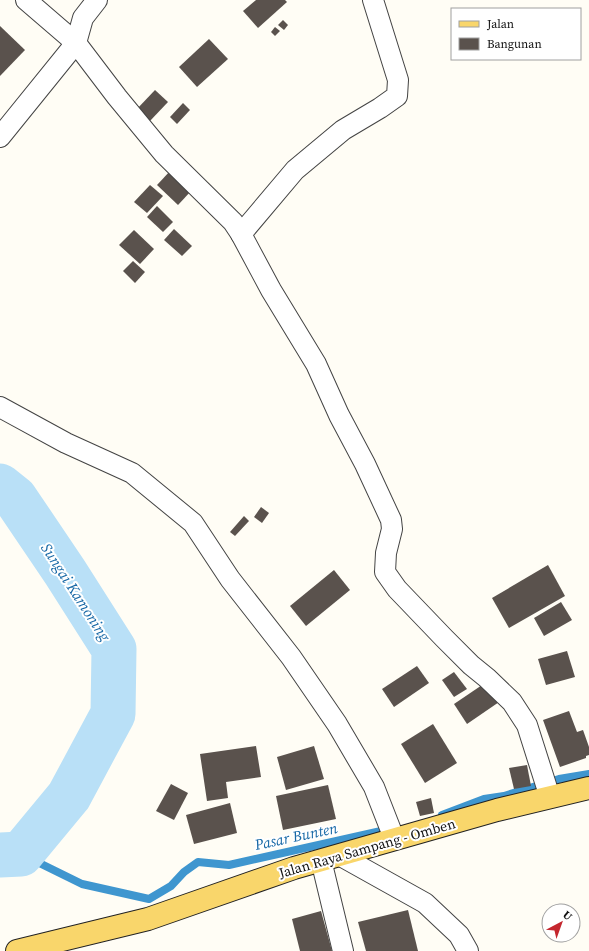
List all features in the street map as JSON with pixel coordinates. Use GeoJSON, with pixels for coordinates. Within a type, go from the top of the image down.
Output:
{"type":"FeatureCollection","features":[{"type":"Feature","properties":{"kind":"main road","name":"Jalan Raya Sampang - Omben"},"geometry":{"type":"LineString","coordinates":[[17,951],[148,919],[294,868],[330,858],[392,836],[497,810],[548,793],[589,788]]}},
{"type":"Feature","properties":{"kind":"street"},"geometry":{"type":"LineString","coordinates":[[26,0],[76,43],[117,97],[164,154],[233,222],[241,234],[271,290],[316,364],[339,415],[392,520],[392,529],[386,554],[385,572],[397,589],[449,644],[470,665],[487,678],[512,702],[527,725],[548,793]]}},
{"type":"Feature","properties":{"kind":"street"},"geometry":{"type":"LineString","coordinates":[[0,137],[76,43],[83,18],[97,0]]}},
{"type":"Feature","properties":{"kind":"street"},"geometry":{"type":"LineString","coordinates":[[241,234],[295,170],[342,130],[380,108],[397,96],[398,80],[373,0]]}},
{"type":"Feature","properties":{"kind":"street"},"geometry":{"type":"LineString","coordinates":[[0,407],[66,443],[132,473],[193,523],[230,579],[291,657],[337,724],[374,787],[392,836]]}},
{"type":"Feature","properties":{"kind":"street"},"geometry":{"type":"LineString","coordinates":[[330,858],[343,951]]}},
{"type":"Feature","properties":{"kind":"street"},"geometry":{"type":"LineString","coordinates":[[330,858],[424,903],[459,935],[468,951]]}},
{"type":"Feature","properties":{"kind":"building"},"geometry":{"type":"Polygon","coordinates":[[[256,0],[285,0],[287,2],[258,28],[243,11],[256,0]]]}},
{"type":"Feature","properties":{"kind":"building"},"geometry":{"type":"Polygon","coordinates":[[[283,20],[288,25],[284,30],[278,25],[283,20]]]}},
{"type":"Feature","properties":{"kind":"building"},"geometry":{"type":"Polygon","coordinates":[[[0,26],[25,50],[0,76],[0,26]]]}},
{"type":"Feature","properties":{"kind":"building"},"geometry":{"type":"Polygon","coordinates":[[[275,27],[280,31],[275,36],[271,32],[275,27]]]}},
{"type":"Feature","properties":{"kind":"building"},"geometry":{"type":"Polygon","coordinates":[[[209,39],[228,59],[197,87],[179,67],[209,39]]]}},
{"type":"Feature","properties":{"kind":"building"},"geometry":{"type":"Polygon","coordinates":[[[155,90],[168,102],[149,122],[136,110],[155,90]]]}},
{"type":"Feature","properties":{"kind":"building"},"geometry":{"type":"Polygon","coordinates":[[[183,103],[190,110],[177,124],[170,117],[183,103]]]}},
{"type":"Feature","properties":{"kind":"building"},"geometry":{"type":"Polygon","coordinates":[[[171,170],[192,190],[178,205],[157,185],[171,170]]]}},
{"type":"Feature","properties":{"kind":"building"},"geometry":{"type":"Polygon","coordinates":[[[150,185],[163,196],[147,213],[134,202],[150,185]]]}},
{"type":"Feature","properties":{"kind":"building"},"geometry":{"type":"Polygon","coordinates":[[[157,206],[173,222],[163,232],[147,217],[157,206]]]}},
{"type":"Feature","properties":{"kind":"building"},"geometry":{"type":"Polygon","coordinates":[[[174,229],[192,246],[182,256],[164,240],[174,229]]]}},
{"type":"Feature","properties":{"kind":"building"},"geometry":{"type":"Polygon","coordinates":[[[134,230],[154,249],[140,264],[119,245],[134,230]]]}},
{"type":"Feature","properties":{"kind":"building"},"geometry":{"type":"Polygon","coordinates":[[[133,261],[145,272],[135,283],[123,271],[133,261]]]}},
{"type":"Feature","properties":{"kind":"building"},"geometry":{"type":"Polygon","coordinates":[[[261,507],[269,513],[262,523],[254,517],[261,507]]]}},
{"type":"Feature","properties":{"kind":"building"},"geometry":{"type":"Polygon","coordinates":[[[244,516],[249,521],[235,536],[230,532],[244,516]]]}},
{"type":"Feature","properties":{"kind":"building"},"geometry":{"type":"Polygon","coordinates":[[[548,565],[565,596],[509,628],[492,598],[548,565]]]}},
{"type":"Feature","properties":{"kind":"building"},"geometry":{"type":"Polygon","coordinates":[[[334,570],[350,590],[306,626],[290,606],[334,570]]]}},
{"type":"Feature","properties":{"kind":"building"},"geometry":{"type":"Polygon","coordinates":[[[561,602],[572,620],[544,636],[534,618],[561,602]]]}},
{"type":"Feature","properties":{"kind":"building"},"geometry":{"type":"Polygon","coordinates":[[[567,651],[575,677],[546,685],[538,659],[567,651]]]}},
{"type":"Feature","properties":{"kind":"building"},"geometry":{"type":"Polygon","coordinates":[[[417,666],[429,683],[394,707],[382,689],[417,666]]]}},
{"type":"Feature","properties":{"kind":"building"},"geometry":{"type":"Polygon","coordinates":[[[454,672],[467,689],[454,697],[442,680],[454,672]]]}},
{"type":"Feature","properties":{"kind":"building"},"geometry":{"type":"Polygon","coordinates":[[[488,681],[502,700],[467,724],[454,704],[488,681]]]}},
{"type":"Feature","properties":{"kind":"building"},"geometry":{"type":"Polygon","coordinates":[[[569,711],[577,732],[583,730],[589,747],[589,755],[586,756],[586,758],[560,767],[543,720],[569,711]]]}},
{"type":"Feature","properties":{"kind":"building"},"geometry":{"type":"Polygon","coordinates":[[[433,724],[457,763],[425,783],[401,744],[433,724]]]}},
{"type":"Feature","properties":{"kind":"building"},"geometry":{"type":"Polygon","coordinates":[[[256,746],[261,777],[226,782],[228,798],[207,801],[200,754],[256,746]]]}},
{"type":"Feature","properties":{"kind":"building"},"geometry":{"type":"Polygon","coordinates":[[[314,746],[324,779],[286,790],[277,757],[314,746]]]}},
{"type":"Feature","properties":{"kind":"building"},"geometry":{"type":"Polygon","coordinates":[[[527,765],[531,786],[514,789],[509,768],[527,765]]]}},
{"type":"Feature","properties":{"kind":"building"},"geometry":{"type":"Polygon","coordinates":[[[171,784],[188,793],[174,820],[156,811],[171,784]]]}},
{"type":"Feature","properties":{"kind":"building"},"geometry":{"type":"Polygon","coordinates":[[[328,785],[336,819],[283,830],[276,796],[328,785]]]}},
{"type":"Feature","properties":{"kind":"building"},"geometry":{"type":"Polygon","coordinates":[[[431,798],[434,813],[420,816],[416,802],[431,798]]]}},
{"type":"Feature","properties":{"kind":"building"},"geometry":{"type":"Polygon","coordinates":[[[230,803],[237,833],[194,844],[186,815],[230,803]]]}},
{"type":"Feature","properties":{"kind":"building"},"geometry":{"type":"Polygon","coordinates":[[[408,910],[418,951],[366,951],[358,922],[408,910]]]}},
{"type":"Feature","properties":{"kind":"building"},"geometry":{"type":"Polygon","coordinates":[[[321,911],[332,951],[300,951],[292,919],[321,911]]]}},
{"type":"Feature","properties":{"kind":"waterway","name":"Sungai Kamoning"},"geometry":{"type":"LineString","coordinates":[[0,486],[15,498],[65,572],[114,649],[113,714],[69,796],[21,854],[0,855]]}},
{"type":"Feature","properties":{"kind":"waterway","name":"Pasar Bunten"},"geometry":{"type":"LineString","coordinates":[[442,815],[484,799],[504,796],[559,779],[589,774]]}},
{"type":"Feature","properties":{"kind":"waterway","name":"Pasar Bunten"},"geometry":{"type":"LineString","coordinates":[[21,854],[82,884],[149,899],[171,886],[184,872],[198,862],[229,865],[390,829]]}}]}
